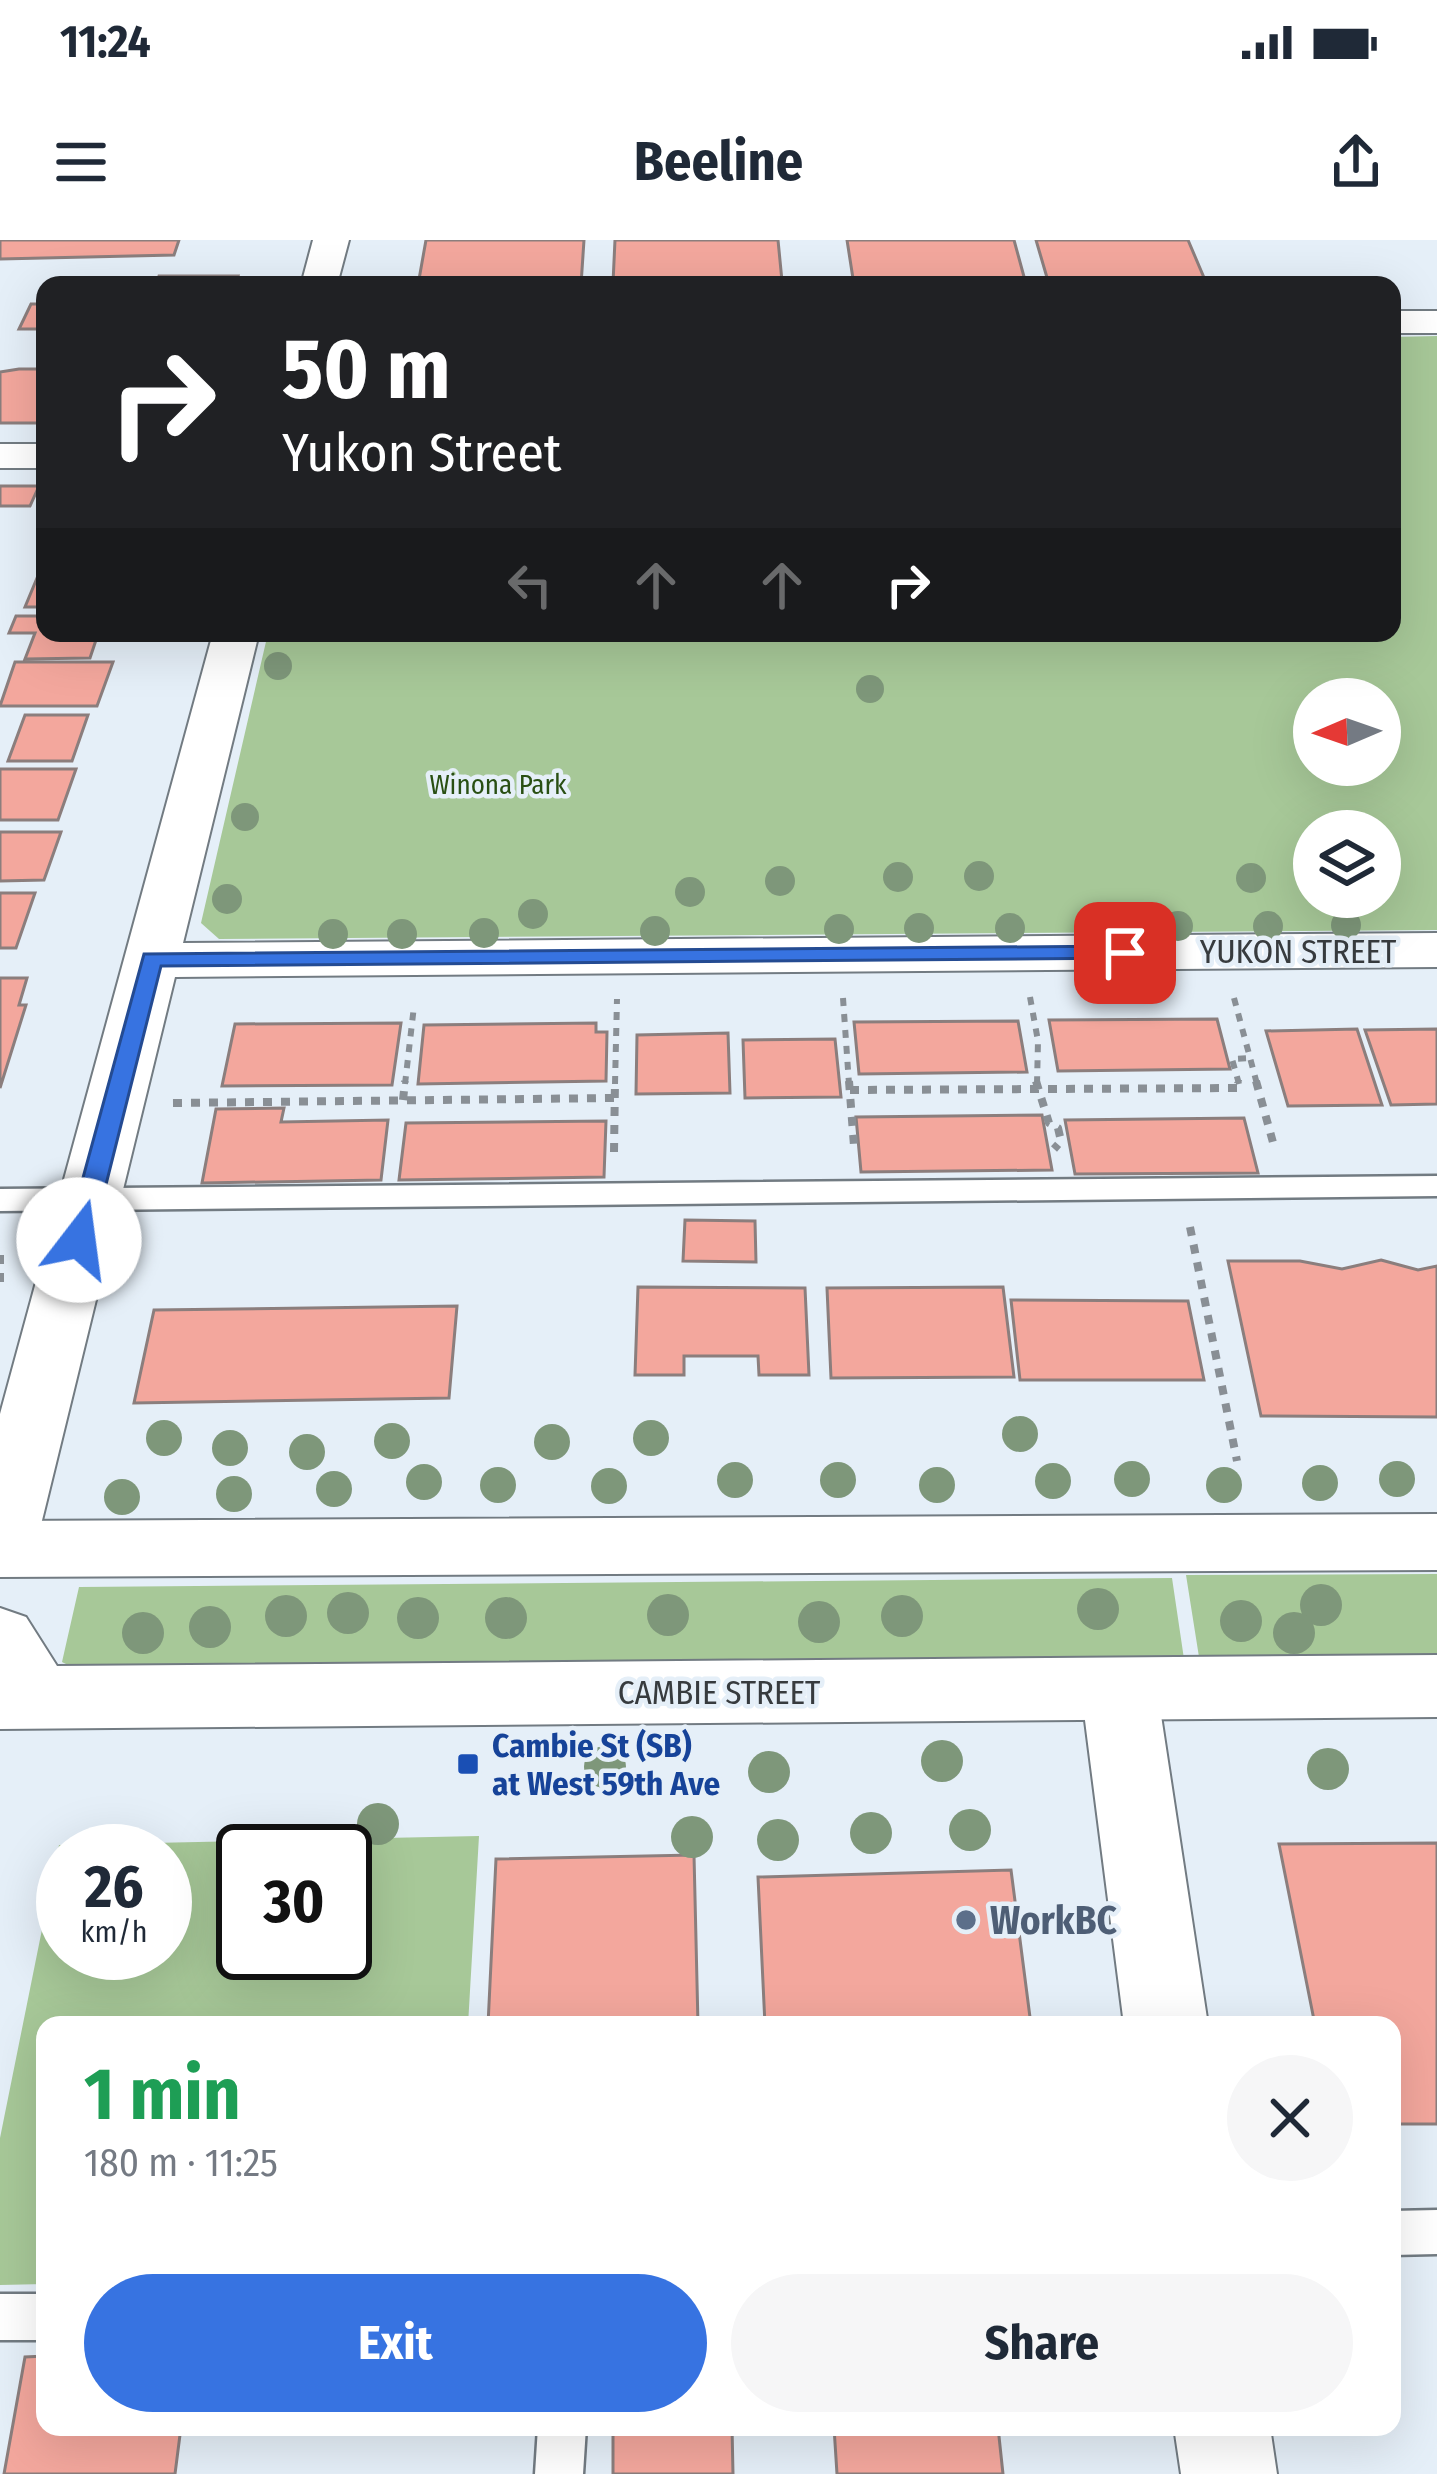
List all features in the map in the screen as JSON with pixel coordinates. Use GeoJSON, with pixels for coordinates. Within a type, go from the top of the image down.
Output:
{"type":"FeatureCollection","features":[{"type":"Feature","properties":{"kind":"street"},"geometry":{"type":"LineString","coordinates":[[321,276],[331,240]]}},
{"type":"Feature","properties":{"kind":"street"},"geometry":{"type":"LineString","coordinates":[[1401,322],[1437,322]]}},
{"type":"Feature","properties":{"kind":"street"},"geometry":{"type":"LineString","coordinates":[[0,456],[36,456]]}},
{"type":"Feature","properties":{"kind":"street"},"geometry":{"type":"LineString","coordinates":[[234,642],[0,1547],[1437,1542]]}},
{"type":"Feature","properties":{"kind":"street","name":"YUKON STREET"},"geometry":{"type":"LineString","coordinates":[[152,959],[1437,950]]}},
{"type":"Feature","properties":{"kind":"street","name":"CAMBIE STREET"},"geometry":{"type":"LineString","coordinates":[[12,1678],[1119,1689],[1437,1686]]}},
{"type":"Feature","properties":{"kind":"street"},"geometry":{"type":"LineString","coordinates":[[1119,1689],[1165,2016]]}},
{"type":"Feature","properties":{"kind":"street"},"geometry":{"type":"LineString","coordinates":[[1223,2436],[1228,2474]]}},
{"type":"Feature","properties":{"kind":"lane"},"geometry":{"type":"LineString","coordinates":[[0,1200],[1437,1186]]}},
{"type":"Feature","properties":{"kind":"lane"},"geometry":{"type":"LineString","coordinates":[[1401,2233],[1437,2232]]}},
{"type":"Feature","properties":{"kind":"lane"},"geometry":{"type":"LineString","coordinates":[[0,2317],[36,2317]]}},
{"type":"Feature","properties":{"kind":"lane"},"geometry":{"type":"LineString","coordinates":[[559,2474],[561,2436]]}},
{"type":"Feature","properties":{"kind":"path"},"geometry":{"type":"LineString","coordinates":[[1233,994],[1286,1188]]}},
{"type":"Feature","properties":{"kind":"path"},"geometry":{"type":"LineString","coordinates":[[1030,995],[1038,1040],[1035,1078],[1042,1089],[1048,1123],[1058,1128],[1061,1142],[1053,1150],[1061,1190]]}},
{"type":"Feature","properties":{"kind":"path"},"geometry":{"type":"LineString","coordinates":[[843,997],[854,1146]]}},
{"type":"Feature","properties":{"kind":"path"},"geometry":{"type":"LineString","coordinates":[[613,1194],[617,998]]}},
{"type":"Feature","properties":{"kind":"path"},"geometry":{"type":"LineString","coordinates":[[403,1100],[415,999]]}},
{"type":"Feature","properties":{"kind":"path"},"geometry":{"type":"LineString","coordinates":[[850,1090],[1240,1088],[1232,1059],[1251,1058]]}},
{"type":"Feature","properties":{"kind":"path"},"geometry":{"type":"LineString","coordinates":[[172,1103],[615,1098]]}},
{"type":"Feature","properties":{"kind":"path"},"geometry":{"type":"LineString","coordinates":[[1182,1189],[1237,1461]]}},
{"type":"Feature","properties":{"kind":"path"},"geometry":{"type":"LineString","coordinates":[[0,1255],[0,1283]]}},
{"type":"Feature","properties":{"kind":"green space","name":"Winona Park"},"geometry":{"type":"Polygon","coordinates":[[[1437,336],[1437,930],[219,939],[201,923],[266,642],[1401,642],[1401,337],[1437,336]]]}},
{"type":"Feature","properties":{"kind":"green space"},"geometry":{"type":"Polygon","coordinates":[[[1437,1574],[1437,1655],[1199,1657],[1186,1575],[1437,1574]]]}},
{"type":"Feature","properties":{"kind":"green space"},"geometry":{"type":"Polygon","coordinates":[[[1172,1578],[1184,1659],[74,1668],[62,1662],[79,1587],[1172,1578]]]}},
{"type":"Feature","properties":{"kind":"green space"},"geometry":{"type":"Polygon","coordinates":[[[479,1836],[469,2016],[36,2016],[36,2284],[0,2285],[0,2138],[36,1959],[36,1980],[192,1980],[192,1842],[216,1842],[216,1980],[372,1980],[372,1838],[479,1836]]]}},
{"type":"Feature","properties":{"kind":"building"},"geometry":{"type":"Polygon","coordinates":[[[0,240],[179,240],[174,255],[0,259],[0,240]]]}},
{"type":"Feature","properties":{"kind":"building"},"geometry":{"type":"Polygon","coordinates":[[[426,240],[584,240],[582,276],[420,276],[426,240]]]}},
{"type":"Feature","properties":{"kind":"building"},"geometry":{"type":"Polygon","coordinates":[[[615,240],[778,240],[782,276],[613,276],[615,240]]]}},
{"type":"Feature","properties":{"kind":"building"},"geometry":{"type":"Polygon","coordinates":[[[847,240],[1014,240],[1024,276],[853,276],[847,240]]]}},
{"type":"Feature","properties":{"kind":"building"},"geometry":{"type":"Polygon","coordinates":[[[1036,240],[1188,240],[1203,276],[1047,276],[1036,240]]]}},
{"type":"Feature","properties":{"kind":"building"},"geometry":{"type":"Polygon","coordinates":[[[31,304],[36,304],[36,329],[19,329],[31,304]]]}},
{"type":"Feature","properties":{"kind":"building"},"geometry":{"type":"Polygon","coordinates":[[[36,369],[36,423],[0,423],[0,372],[36,369]]]}},
{"type":"Feature","properties":{"kind":"building"},"geometry":{"type":"Polygon","coordinates":[[[0,486],[36,486],[30,506],[0,506],[0,486]]]}},
{"type":"Feature","properties":{"kind":"building"},"geometry":{"type":"Polygon","coordinates":[[[36,580],[36,607],[25,607],[36,580]]]}},
{"type":"Feature","properties":{"kind":"building"},"geometry":{"type":"Polygon","coordinates":[[[16,616],[36,616],[36,642],[95,642],[90,658],[25,659],[35,633],[9,633],[16,616]]]}},
{"type":"Feature","properties":{"kind":"building"},"geometry":{"type":"Polygon","coordinates":[[[15,662],[113,662],[97,706],[0,706],[15,662]]]}},
{"type":"Feature","properties":{"kind":"building"},"geometry":{"type":"Polygon","coordinates":[[[25,715],[88,715],[72,761],[8,761],[25,715]]]}},
{"type":"Feature","properties":{"kind":"building"},"geometry":{"type":"Polygon","coordinates":[[[0,769],[76,769],[58,820],[0,820],[0,769]]]}},
{"type":"Feature","properties":{"kind":"building"},"geometry":{"type":"Polygon","coordinates":[[[0,832],[61,832],[44,880],[0,881],[0,832]]]}},
{"type":"Feature","properties":{"kind":"building"},"geometry":{"type":"Polygon","coordinates":[[[0,893],[35,893],[16,948],[0,948],[0,893]]]}},
{"type":"Feature","properties":{"kind":"building"},"geometry":{"type":"Polygon","coordinates":[[[0,978],[27,978],[19,1005],[26,1005],[0,1088],[0,978]]]}},
{"type":"Feature","properties":{"kind":"building"},"geometry":{"type":"Polygon","coordinates":[[[1217,1019],[1230,1069],[1058,1071],[1049,1020],[1217,1019]]]}},
{"type":"Feature","properties":{"kind":"building"},"geometry":{"type":"Polygon","coordinates":[[[1018,1021],[1027,1072],[859,1074],[854,1022],[1018,1021]]]}},
{"type":"Feature","properties":{"kind":"building"},"geometry":{"type":"Polygon","coordinates":[[[401,1023],[392,1085],[222,1086],[235,1024],[401,1023]]]}},
{"type":"Feature","properties":{"kind":"building"},"geometry":{"type":"Polygon","coordinates":[[[596,1023],[596,1032],[607,1032],[606,1081],[418,1084],[424,1025],[596,1023]]]}},
{"type":"Feature","properties":{"kind":"building"},"geometry":{"type":"Polygon","coordinates":[[[1357,1029],[1382,1105],[1288,1106],[1266,1031],[1357,1029]]]}},
{"type":"Feature","properties":{"kind":"building"},"geometry":{"type":"Polygon","coordinates":[[[1437,1029],[1437,1104],[1391,1105],[1365,1030],[1437,1029]]]}},
{"type":"Feature","properties":{"kind":"building"},"geometry":{"type":"Polygon","coordinates":[[[728,1033],[730,1093],[636,1094],[637,1035],[728,1033]]]}},
{"type":"Feature","properties":{"kind":"building"},"geometry":{"type":"Polygon","coordinates":[[[835,1039],[841,1097],[745,1098],[743,1040],[835,1039]]]}},
{"type":"Feature","properties":{"kind":"building"},"geometry":{"type":"Polygon","coordinates":[[[284,1108],[281,1122],[388,1120],[381,1180],[202,1183],[216,1109],[284,1108]]]}},
{"type":"Feature","properties":{"kind":"building"},"geometry":{"type":"Polygon","coordinates":[[[1042,1115],[1052,1170],[861,1172],[856,1117],[1042,1115]]]}},
{"type":"Feature","properties":{"kind":"building"},"geometry":{"type":"Polygon","coordinates":[[[1244,1118],[1258,1173],[1075,1174],[1065,1120],[1244,1118]]]}},
{"type":"Feature","properties":{"kind":"building"},"geometry":{"type":"Polygon","coordinates":[[[606,1121],[604,1177],[399,1180],[406,1123],[606,1121]]]}},
{"type":"Feature","properties":{"kind":"building"},"geometry":{"type":"Polygon","coordinates":[[[685,1220],[755,1221],[756,1262],[683,1261],[685,1220]]]}},
{"type":"Feature","properties":{"kind":"building"},"geometry":{"type":"Polygon","coordinates":[[[1381,1260],[1418,1270],[1437,1266],[1437,1417],[1261,1416],[1228,1261],[1300,1261],[1342,1269],[1381,1260]]]}},
{"type":"Feature","properties":{"kind":"building"},"geometry":{"type":"Polygon","coordinates":[[[638,1287],[805,1288],[809,1375],[759,1375],[758,1356],[684,1356],[684,1375],[635,1375],[638,1287]]]}},
{"type":"Feature","properties":{"kind":"building"},"geometry":{"type":"Polygon","coordinates":[[[1003,1287],[1014,1377],[831,1378],[827,1288],[1003,1287]]]}},
{"type":"Feature","properties":{"kind":"building"},"geometry":{"type":"Polygon","coordinates":[[[1011,1300],[1188,1301],[1204,1380],[1020,1380],[1011,1300]]]}},
{"type":"Feature","properties":{"kind":"building"},"geometry":{"type":"Polygon","coordinates":[[[457,1306],[449,1398],[134,1403],[154,1310],[457,1306]]]}},
{"type":"Feature","properties":{"kind":"building"},"geometry":{"type":"Polygon","coordinates":[[[1437,1843],[1437,2124],[1401,2124],[1401,2016],[1313,2016],[1279,1844],[1437,1843]]]}},
{"type":"Feature","properties":{"kind":"building"},"geometry":{"type":"Polygon","coordinates":[[[694,1855],[698,2016],[488,2016],[496,1859],[694,1855]]]}},
{"type":"Feature","properties":{"kind":"building"},"geometry":{"type":"Polygon","coordinates":[[[1011,1870],[1030,2016],[765,2016],[758,1877],[1011,1870]]]}},
{"type":"Feature","properties":{"kind":"building"},"geometry":{"type":"Polygon","coordinates":[[[36,2356],[36,2436],[180,2436],[175,2474],[4,2474],[25,2357],[36,2356]]]}},
{"type":"Feature","properties":{"kind":"building"},"geometry":{"type":"Polygon","coordinates":[[[613,2436],[732,2436],[733,2474],[613,2474],[613,2436]]]}},
{"type":"Feature","properties":{"kind":"building"},"geometry":{"type":"Polygon","coordinates":[[[835,2436],[999,2436],[1003,2474],[837,2474],[835,2436]]]}},
{"type":"Feature","properties":{"kind":"place","name":"Cambie St (SB) at West 59th Ave"},"geometry":{"type":"Point","coordinates":[468,1764]}},
{"type":"Feature","properties":{"kind":"place","name":"WorkBC"},"geometry":{"type":"Point","coordinates":[966,1920]}},
{"type":"Feature","properties":{"kind":"route"},"geometry":{"type":"LineString","coordinates":[[79,1240],[152,959],[1125,953]]}}]}
